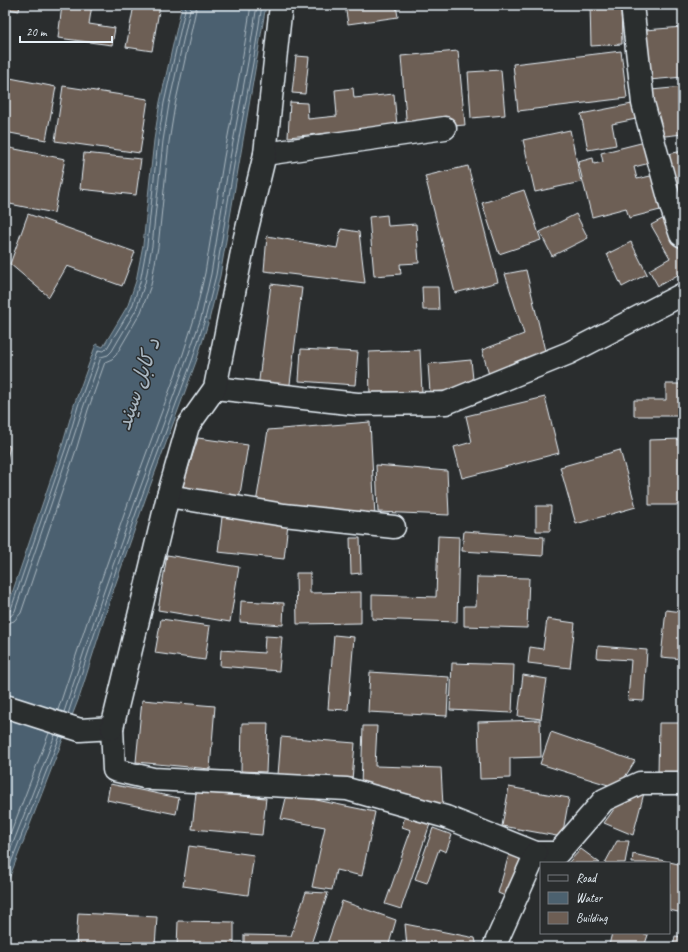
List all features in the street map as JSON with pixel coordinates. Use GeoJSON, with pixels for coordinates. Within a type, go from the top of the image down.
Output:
{"type":"FeatureCollection","features":[{"type":"Feature","properties":{"kind":"street"},"geometry":{"type":"LineString","coordinates":[[281,5],[265,154],[245,237],[215,388],[188,426],[168,496],[112,728],[114,770],[153,780],[348,789],[446,817],[536,853],[558,854],[604,800],[640,783],[683,783]]}},
{"type":"Feature","properties":{"kind":"street"},"geometry":{"type":"LineString","coordinates":[[632,5],[643,103],[672,209],[681,235],[683,236]]}},
{"type":"Feature","properties":{"kind":"street"},"geometry":{"type":"LineString","coordinates":[[265,154],[445,128]]}},
{"type":"Feature","properties":{"kind":"street"},"geometry":{"type":"LineString","coordinates":[[215,388],[357,404],[446,403],[569,353],[683,294]]}},
{"type":"Feature","properties":{"kind":"street"},"geometry":{"type":"LineString","coordinates":[[168,496],[284,515],[394,527]]}},
{"type":"Feature","properties":{"kind":"street"},"geometry":{"type":"LineString","coordinates":[[5,706],[80,730],[112,728]]}},
{"type":"Feature","properties":{"kind":"street"},"geometry":{"type":"LineString","coordinates":[[494,947],[536,853]]}},
{"type":"Feature","properties":{"kind":"water","name":"د کابل سيند"},"geometry":{"type":"Polygon","coordinates":[[[182,5],[266,5],[220,276],[197,359],[111,597],[80,695],[5,889],[5,614],[63,443],[74,405],[96,344],[103,347],[128,305],[136,281],[143,245],[154,140],[160,102],[182,5]]]}},
{"type":"Feature","properties":{"kind":"building"},"geometry":{"type":"Polygon","coordinates":[[[5,5],[20,5],[19,11],[9,9],[5,34],[5,5]]]}},
{"type":"Feature","properties":{"kind":"building"},"geometry":{"type":"Polygon","coordinates":[[[62,5],[92,5],[89,24],[115,28],[112,45],[58,38],[62,5]]]}},
{"type":"Feature","properties":{"kind":"building"},"geometry":{"type":"Polygon","coordinates":[[[134,5],[160,5],[152,51],[126,47],[134,5]]]}},
{"type":"Feature","properties":{"kind":"building"},"geometry":{"type":"Polygon","coordinates":[[[345,5],[396,5],[398,17],[348,24],[345,5]]]}},
{"type":"Feature","properties":{"kind":"building"},"geometry":{"type":"Polygon","coordinates":[[[411,5],[427,5],[411,7],[411,5]]]}},
{"type":"Feature","properties":{"kind":"building"},"geometry":{"type":"Polygon","coordinates":[[[590,5],[621,5],[622,44],[591,46],[590,5]]]}},
{"type":"Feature","properties":{"kind":"building"},"geometry":{"type":"Polygon","coordinates":[[[683,27],[683,77],[649,80],[645,30],[683,27]]]}},
{"type":"Feature","properties":{"kind":"building"},"geometry":{"type":"Polygon","coordinates":[[[458,51],[465,125],[407,130],[401,56],[458,51]]]}},
{"type":"Feature","properties":{"kind":"building"},"geometry":{"type":"Polygon","coordinates":[[[621,51],[627,98],[518,111],[513,64],[621,51]]]}},
{"type":"Feature","properties":{"kind":"building"},"geometry":{"type":"Polygon","coordinates":[[[296,56],[309,57],[305,94],[292,93],[296,56]]]}},
{"type":"Feature","properties":{"kind":"building"},"geometry":{"type":"Polygon","coordinates":[[[501,70],[505,115],[471,118],[468,72],[501,70]]]}},
{"type":"Feature","properties":{"kind":"building"},"geometry":{"type":"Polygon","coordinates":[[[5,77],[56,87],[46,140],[5,132],[5,77]]]}},
{"type":"Feature","properties":{"kind":"building"},"geometry":{"type":"Polygon","coordinates":[[[63,86],[148,99],[140,153],[55,141],[63,86]]]}},
{"type":"Feature","properties":{"kind":"building"},"geometry":{"type":"Polygon","coordinates":[[[683,87],[683,134],[656,137],[651,90],[683,87]]]}},
{"type":"Feature","properties":{"kind":"building"},"geometry":{"type":"Polygon","coordinates":[[[353,88],[354,98],[394,94],[397,126],[288,137],[290,102],[307,103],[308,119],[337,116],[335,90],[353,88]]]}},
{"type":"Feature","properties":{"kind":"building"},"geometry":{"type":"Polygon","coordinates":[[[632,104],[636,119],[612,124],[616,145],[588,150],[581,114],[632,104]]]}},
{"type":"Feature","properties":{"kind":"building"},"geometry":{"type":"Polygon","coordinates":[[[570,130],[581,182],[535,192],[523,140],[570,130]]]}},
{"type":"Feature","properties":{"kind":"building"},"geometry":{"type":"Polygon","coordinates":[[[645,142],[650,163],[634,167],[637,179],[655,175],[664,209],[629,218],[626,208],[592,217],[578,162],[593,158],[594,164],[603,162],[601,153],[645,142]]]}},
{"type":"Feature","properties":{"kind":"building"},"geometry":{"type":"Polygon","coordinates":[[[5,147],[65,159],[54,213],[5,203],[5,147]]]}},
{"type":"Feature","properties":{"kind":"building"},"geometry":{"type":"Polygon","coordinates":[[[683,151],[683,220],[668,154],[683,151]]]}},
{"type":"Feature","properties":{"kind":"building"},"geometry":{"type":"Polygon","coordinates":[[[84,153],[141,159],[136,195],[80,189],[84,153]]]}},
{"type":"Feature","properties":{"kind":"building"},"geometry":{"type":"Polygon","coordinates":[[[468,166],[498,282],[455,293],[425,176],[468,166]]]}},
{"type":"Feature","properties":{"kind":"building"},"geometry":{"type":"Polygon","coordinates":[[[524,190],[541,240],[499,254],[482,203],[524,190]]]}},
{"type":"Feature","properties":{"kind":"building"},"geometry":{"type":"Polygon","coordinates":[[[28,214],[135,252],[122,286],[67,266],[49,297],[10,264],[28,214]]]}},
{"type":"Feature","properties":{"kind":"building"},"geometry":{"type":"Polygon","coordinates":[[[576,214],[588,238],[552,256],[540,232],[576,214]]]}},
{"type":"Feature","properties":{"kind":"building"},"geometry":{"type":"Polygon","coordinates":[[[387,215],[388,226],[416,224],[419,263],[400,264],[401,274],[374,276],[369,217],[387,215]]]}},
{"type":"Feature","properties":{"kind":"building"},"geometry":{"type":"Polygon","coordinates":[[[666,217],[683,247],[683,272],[658,286],[649,270],[670,258],[651,225],[666,217]]]}},
{"type":"Feature","properties":{"kind":"building"},"geometry":{"type":"Polygon","coordinates":[[[341,229],[359,232],[365,283],[264,271],[267,236],[337,248],[341,229]]]}},
{"type":"Feature","properties":{"kind":"building"},"geometry":{"type":"Polygon","coordinates":[[[631,242],[647,274],[622,287],[607,254],[631,242]]]}},
{"type":"Feature","properties":{"kind":"building"},"geometry":{"type":"Polygon","coordinates":[[[526,270],[545,351],[489,375],[482,350],[524,334],[505,274],[526,270]]]}},
{"type":"Feature","properties":{"kind":"building"},"geometry":{"type":"Polygon","coordinates":[[[271,284],[302,288],[289,392],[258,388],[271,284]]]}},
{"type":"Feature","properties":{"kind":"building"},"geometry":{"type":"Polygon","coordinates":[[[422,287],[438,287],[439,310],[423,310],[422,287]]]}},
{"type":"Feature","properties":{"kind":"building"},"geometry":{"type":"Polygon","coordinates":[[[301,349],[358,352],[355,385],[299,381],[301,349]]]}},
{"type":"Feature","properties":{"kind":"building"},"geometry":{"type":"Polygon","coordinates":[[[420,350],[422,393],[370,396],[369,352],[420,350]]]}},
{"type":"Feature","properties":{"kind":"building"},"geometry":{"type":"Polygon","coordinates":[[[471,360],[474,389],[430,392],[428,364],[471,360]]]}},
{"type":"Feature","properties":{"kind":"building"},"geometry":{"type":"Polygon","coordinates":[[[666,384],[683,384],[683,416],[634,416],[634,400],[666,400],[666,384]]]}},
{"type":"Feature","properties":{"kind":"building"},"geometry":{"type":"Polygon","coordinates":[[[545,397],[559,453],[462,478],[454,447],[472,442],[466,416],[545,397]]]}},
{"type":"Feature","properties":{"kind":"building"},"geometry":{"type":"Polygon","coordinates":[[[370,422],[375,517],[256,503],[268,430],[370,422]]]}},
{"type":"Feature","properties":{"kind":"building"},"geometry":{"type":"Polygon","coordinates":[[[198,438],[248,445],[239,500],[181,491],[198,438]]]}},
{"type":"Feature","properties":{"kind":"building"},"geometry":{"type":"Polygon","coordinates":[[[683,439],[683,505],[649,505],[649,440],[683,439]]]}},
{"type":"Feature","properties":{"kind":"building"},"geometry":{"type":"Polygon","coordinates":[[[5,445],[10,446],[5,467],[5,445]]]}},
{"type":"Feature","properties":{"kind":"building"},"geometry":{"type":"Polygon","coordinates":[[[620,450],[636,507],[576,524],[560,467],[620,450]]]}},
{"type":"Feature","properties":{"kind":"building"},"geometry":{"type":"Polygon","coordinates":[[[376,465],[447,471],[449,515],[378,512],[376,465]]]}},
{"type":"Feature","properties":{"kind":"building"},"geometry":{"type":"Polygon","coordinates":[[[536,506],[551,506],[550,531],[536,531],[536,506]]]}},
{"type":"Feature","properties":{"kind":"building"},"geometry":{"type":"Polygon","coordinates":[[[222,517],[288,523],[284,559],[218,552],[222,517]]]}},
{"type":"Feature","properties":{"kind":"building"},"geometry":{"type":"Polygon","coordinates":[[[464,531],[544,537],[543,556],[462,551],[464,531]]]}},
{"type":"Feature","properties":{"kind":"building"},"geometry":{"type":"Polygon","coordinates":[[[438,536],[459,537],[457,622],[372,619],[372,595],[436,597],[438,536]]]}},
{"type":"Feature","properties":{"kind":"building"},"geometry":{"type":"Polygon","coordinates":[[[350,538],[360,538],[361,573],[351,574],[350,538]]]}},
{"type":"Feature","properties":{"kind":"building"},"geometry":{"type":"Polygon","coordinates":[[[167,555],[239,567],[230,622],[158,610],[167,555]]]}},
{"type":"Feature","properties":{"kind":"building"},"geometry":{"type":"Polygon","coordinates":[[[296,573],[310,573],[310,593],[361,592],[361,623],[297,624],[296,573]]]}},
{"type":"Feature","properties":{"kind":"building"},"geometry":{"type":"Polygon","coordinates":[[[477,577],[529,578],[527,628],[464,626],[464,606],[476,606],[477,577]]]}},
{"type":"Feature","properties":{"kind":"building"},"geometry":{"type":"Polygon","coordinates":[[[241,601],[284,603],[283,625],[240,622],[241,601]]]}},
{"type":"Feature","properties":{"kind":"building"},"geometry":{"type":"Polygon","coordinates":[[[666,610],[683,612],[683,659],[661,657],[666,610]]]}},
{"type":"Feature","properties":{"kind":"building"},"geometry":{"type":"Polygon","coordinates":[[[161,619],[210,626],[205,660],[155,653],[161,619]]]}},
{"type":"Feature","properties":{"kind":"building"},"geometry":{"type":"Polygon","coordinates":[[[547,619],[575,623],[570,668],[528,663],[530,647],[543,649],[547,619]]]}},
{"type":"Feature","properties":{"kind":"building"},"geometry":{"type":"Polygon","coordinates":[[[334,635],[354,637],[348,710],[328,709],[334,635]]]}},
{"type":"Feature","properties":{"kind":"building"},"geometry":{"type":"Polygon","coordinates":[[[265,636],[282,637],[279,671],[220,666],[221,650],[264,653],[265,636]]]}},
{"type":"Feature","properties":{"kind":"building"},"geometry":{"type":"Polygon","coordinates":[[[598,646],[647,650],[644,701],[628,700],[631,660],[597,658],[598,646]]]}},
{"type":"Feature","properties":{"kind":"building"},"geometry":{"type":"Polygon","coordinates":[[[452,663],[514,665],[512,713],[450,710],[452,663]]]}},
{"type":"Feature","properties":{"kind":"building"},"geometry":{"type":"Polygon","coordinates":[[[370,672],[449,677],[447,716],[368,712],[370,672]]]}},
{"type":"Feature","properties":{"kind":"building"},"geometry":{"type":"Polygon","coordinates":[[[523,675],[547,679],[541,719],[518,716],[523,675]]]}},
{"type":"Feature","properties":{"kind":"building"},"geometry":{"type":"Polygon","coordinates":[[[142,700],[215,706],[210,769],[136,762],[142,700]]]}},
{"type":"Feature","properties":{"kind":"building"},"geometry":{"type":"Polygon","coordinates":[[[540,720],[541,757],[510,758],[510,778],[480,779],[478,722],[540,720]]]}},
{"type":"Feature","properties":{"kind":"building"},"geometry":{"type":"Polygon","coordinates":[[[242,723],[268,723],[266,772],[241,771],[242,723]]]}},
{"type":"Feature","properties":{"kind":"building"},"geometry":{"type":"Polygon","coordinates":[[[659,723],[683,723],[683,774],[658,774],[659,723]]]}},
{"type":"Feature","properties":{"kind":"building"},"geometry":{"type":"Polygon","coordinates":[[[363,726],[377,726],[375,766],[441,768],[443,806],[361,787],[363,726]]]}},
{"type":"Feature","properties":{"kind":"building"},"geometry":{"type":"Polygon","coordinates":[[[551,732],[635,761],[618,788],[540,764],[551,732]]]}},
{"type":"Feature","properties":{"kind":"building"},"geometry":{"type":"Polygon","coordinates":[[[281,737],[355,743],[352,781],[278,775],[281,737]]]}},
{"type":"Feature","properties":{"kind":"building"},"geometry":{"type":"Polygon","coordinates":[[[110,784],[179,798],[176,814],[107,800],[110,784]]]}},
{"type":"Feature","properties":{"kind":"building"},"geometry":{"type":"Polygon","coordinates":[[[509,787],[569,798],[562,837],[502,826],[509,787]]]}},
{"type":"Feature","properties":{"kind":"building"},"geometry":{"type":"Polygon","coordinates":[[[196,792],[266,798],[262,835],[192,829],[196,792]]]}},
{"type":"Feature","properties":{"kind":"building"},"geometry":{"type":"Polygon","coordinates":[[[644,793],[633,835],[604,823],[622,798],[644,793]]]}},
{"type":"Feature","properties":{"kind":"building"},"geometry":{"type":"Polygon","coordinates":[[[287,794],[375,812],[362,876],[336,870],[332,890],[312,887],[325,827],[281,819],[287,794]]]}},
{"type":"Feature","properties":{"kind":"building"},"geometry":{"type":"Polygon","coordinates":[[[405,816],[430,824],[401,909],[385,904],[411,830],[402,827],[405,816]]]}},
{"type":"Feature","properties":{"kind":"building"},"geometry":{"type":"Polygon","coordinates":[[[433,828],[452,835],[446,852],[439,849],[427,883],[415,879],[433,828]]]}},
{"type":"Feature","properties":{"kind":"building"},"geometry":{"type":"Polygon","coordinates":[[[617,841],[629,841],[625,862],[606,862],[617,841]]]}},
{"type":"Feature","properties":{"kind":"building"},"geometry":{"type":"Polygon","coordinates":[[[189,846],[254,855],[248,895],[183,886],[189,846]]]}},
{"type":"Feature","properties":{"kind":"building"},"geometry":{"type":"Polygon","coordinates":[[[581,849],[599,862],[569,862],[581,849]]]}},
{"type":"Feature","properties":{"kind":"building"},"geometry":{"type":"Polygon","coordinates":[[[510,851],[523,857],[505,896],[498,893],[510,851]]]}},
{"type":"Feature","properties":{"kind":"building"},"geometry":{"type":"Polygon","coordinates":[[[633,854],[669,862],[632,862],[633,854]]]}},
{"type":"Feature","properties":{"kind":"building"},"geometry":{"type":"Polygon","coordinates":[[[670,862],[683,865],[683,913],[670,910],[670,862]]]}},
{"type":"Feature","properties":{"kind":"building"},"geometry":{"type":"Polygon","coordinates":[[[306,892],[328,893],[310,947],[244,947],[244,935],[291,936],[306,892]]]}},
{"type":"Feature","properties":{"kind":"building"},"geometry":{"type":"Polygon","coordinates":[[[342,901],[396,920],[389,944],[375,947],[326,947],[342,901]]]}},
{"type":"Feature","properties":{"kind":"building"},"geometry":{"type":"Polygon","coordinates":[[[78,913],[157,917],[155,947],[76,947],[78,913]]]}},
{"type":"Feature","properties":{"kind":"building"},"geometry":{"type":"Polygon","coordinates":[[[178,921],[234,922],[234,947],[177,947],[178,921]]]}},
{"type":"Feature","properties":{"kind":"building"},"geometry":{"type":"Polygon","coordinates":[[[405,924],[475,938],[477,947],[407,947],[405,924]]]}},
{"type":"Feature","properties":{"kind":"building"},"geometry":{"type":"Polygon","coordinates":[[[612,934],[648,935],[644,947],[614,947],[609,945],[612,934]]]}},
{"type":"Feature","properties":{"kind":"building"},"geometry":{"type":"Polygon","coordinates":[[[675,936],[683,937],[683,947],[673,947],[675,936]]]}}]}
